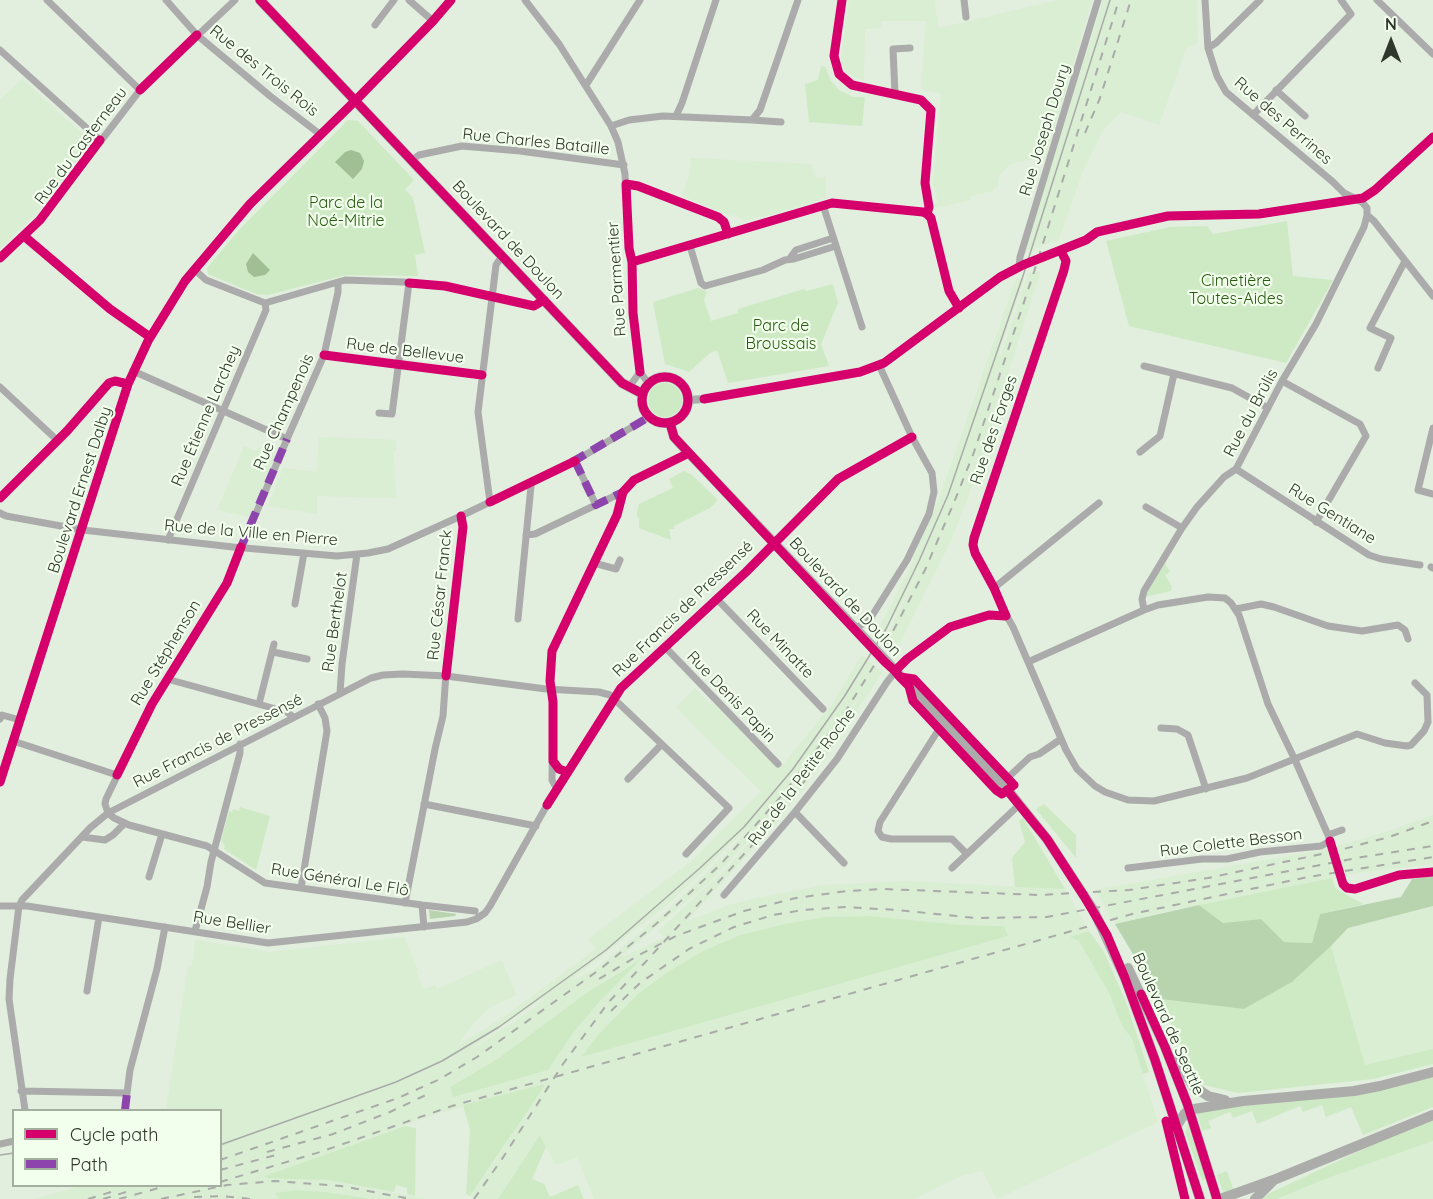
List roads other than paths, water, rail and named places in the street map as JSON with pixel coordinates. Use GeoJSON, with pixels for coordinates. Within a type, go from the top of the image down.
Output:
{"type":"FeatureCollection","features":[{"type":"Feature","properties":{"kind":"main road","name":"Boulevard de Doulon"},"geometry":{"type":"LineString","coordinates":[[260,0],[622,382],[643,394]]}},
{"type":"Feature","properties":{"kind":"main road"},"geometry":{"type":"LineString","coordinates":[[660,378],[673,379],[685,389],[688,400],[683,415],[670,423],[661,423],[649,417],[643,408],[643,394],[649,384],[660,378]]}},
{"type":"Feature","properties":{"kind":"main road","name":"Boulevard de Doulon"},"geometry":{"type":"LineString","coordinates":[[670,423],[674,437],[1002,783],[1034,821],[1107,935]]}},
{"type":"Feature","properties":{"kind":"main road","name":"Boulevard de Seattle"},"geometry":{"type":"LineString","coordinates":[[1107,935],[1120,951],[1165,1047],[1189,1110],[1218,1199]]}},
{"type":"Feature","properties":{"kind":"main road","name":"Boulevard de Seattle"},"geometry":{"type":"LineString","coordinates":[[1107,935],[1128,985],[1161,1077],[1200,1199]]}},
{"type":"Feature","properties":{"kind":"main road"},"geometry":{"type":"LineString","coordinates":[[1139,990],[1154,1007],[1180,1068],[1193,1086],[1216,1099],[1243,1101]]}},
{"type":"Feature","properties":{"kind":"main road"},"geometry":{"type":"LineString","coordinates":[[1176,1127],[1189,1110],[1243,1101],[1354,1091],[1433,1072]]}},
{"type":"Feature","properties":{"kind":"main road","name":"Boulevard de Seattle"},"geometry":{"type":"LineString","coordinates":[[1161,1077],[1179,1082]]}},
{"type":"Feature","properties":{"kind":"main road"},"geometry":{"type":"LineString","coordinates":[[1218,1199],[1276,1179],[1433,1115]]}},
{"type":"Feature","properties":{"kind":"main road","name":"Boulevard de Seattle"},"geometry":{"type":"LineString","coordinates":[[1181,1138],[1189,1151],[1202,1192],[1206,1198],[1210,1199]]}},
{"type":"Feature","properties":{"kind":"main road"},"geometry":{"type":"LineString","coordinates":[[1256,1199],[1276,1179]]}},
{"type":"Feature","properties":{"kind":"street"},"geometry":{"type":"LineString","coordinates":[[47,0],[140,90]]}},
{"type":"Feature","properties":{"kind":"street","name":"Rue des Trois Rois"},"geometry":{"type":"LineString","coordinates":[[166,0],[197,35],[321,135]]}},
{"type":"Feature","properties":{"kind":"street","name":"Rue du Casterneau"},"geometry":{"type":"LineString","coordinates":[[0,258],[40,220],[140,90],[235,0]]}},
{"type":"Feature","properties":{"kind":"street"},"geometry":{"type":"LineString","coordinates":[[375,25],[394,0]]}},
{"type":"Feature","properties":{"kind":"street"},"geometry":{"type":"LineString","coordinates":[[409,0],[433,21]]}},
{"type":"Feature","properties":{"kind":"street","name":"Boulevard Ernest Dalby"},"geometry":{"type":"LineString","coordinates":[[0,782],[128,384],[150,337],[194,269],[250,204],[356,100],[451,0]]}},
{"type":"Feature","properties":{"kind":"street","name":"Rue Parmentier"},"geometry":{"type":"LineString","coordinates":[[525,0],[586,85],[611,126],[624,165],[629,248],[632,262],[633,314],[640,372],[649,384]]}},
{"type":"Feature","properties":{"kind":"street"},"geometry":{"type":"LineString","coordinates":[[586,85],[640,0]]}},
{"type":"Feature","properties":{"kind":"street"},"geometry":{"type":"LineString","coordinates":[[676,116],[716,0]]}},
{"type":"Feature","properties":{"kind":"street"},"geometry":{"type":"LineString","coordinates":[[752,120],[760,110],[798,0]]}},
{"type":"Feature","properties":{"kind":"street"},"geometry":{"type":"LineString","coordinates":[[842,0],[834,56],[839,74],[852,85],[921,100],[931,110],[925,183],[929,207],[927,214]]}},
{"type":"Feature","properties":{"kind":"street"},"geometry":{"type":"LineString","coordinates":[[964,0],[966,17]]}},
{"type":"Feature","properties":{"kind":"street","name":"Rue Joseph Doury"},"geometry":{"type":"LineString","coordinates":[[1019,267],[1020,257],[1098,0]]}},
{"type":"Feature","properties":{"kind":"street","name":"Rue des Perrines"},"geometry":{"type":"LineString","coordinates":[[1205,0],[1208,48],[1222,87],[1344,193],[1358,199]]}},
{"type":"Feature","properties":{"kind":"street"},"geometry":{"type":"LineString","coordinates":[[1208,48],[1216,44],[1260,0]]}},
{"type":"Feature","properties":{"kind":"street"},"geometry":{"type":"LineString","coordinates":[[1253,115],[1351,14],[1341,0]]}},
{"type":"Feature","properties":{"kind":"street"},"geometry":{"type":"LineString","coordinates":[[1377,0],[1431,49]]}},
{"type":"Feature","properties":{"kind":"street"},"geometry":{"type":"LineString","coordinates":[[895,94],[893,49],[910,48]]}},
{"type":"Feature","properties":{"kind":"street"},"geometry":{"type":"LineString","coordinates":[[0,50],[100,140]]}},
{"type":"Feature","properties":{"kind":"street"},"geometry":{"type":"LineString","coordinates":[[1276,90],[1305,116]]}},
{"type":"Feature","properties":{"kind":"street"},"geometry":{"type":"LineString","coordinates":[[611,126],[629,120],[676,116],[781,122]]}},
{"type":"Feature","properties":{"kind":"street"},"geometry":{"type":"LineString","coordinates":[[688,400],[860,372],[879,365],[906,349],[998,279],[1019,267],[1086,240],[1097,232],[1161,216],[1259,214],[1368,196],[1433,137]]}},
{"type":"Feature","properties":{"kind":"street","name":"Rue Charles Bataille"},"geometry":{"type":"LineString","coordinates":[[412,160],[419,155],[462,146],[624,165]]}},
{"type":"Feature","properties":{"kind":"street"},"geometry":{"type":"LineString","coordinates":[[626,184],[638,186],[718,217],[724,222],[728,234]]}},
{"type":"Feature","properties":{"kind":"street"},"geometry":{"type":"LineString","coordinates":[[1358,199],[1366,208],[1367,215],[1433,296]]}},
{"type":"Feature","properties":{"kind":"street"},"geometry":{"type":"LineString","coordinates":[[632,262],[832,203],[923,212],[931,218],[949,291],[958,308]]}},
{"type":"Feature","properties":{"kind":"street"},"geometry":{"type":"LineString","coordinates":[[823,205],[862,327]]}},
{"type":"Feature","properties":{"kind":"street","name":"Rue du Brûlis"},"geometry":{"type":"LineString","coordinates":[[1144,610],[1142,599],[1144,591],[1182,528],[1224,477],[1236,469],[1282,381],[1316,324],[1364,227],[1367,215]]}},
{"type":"Feature","properties":{"kind":"street"},"geometry":{"type":"LineString","coordinates":[[24,236],[110,309],[150,337]]}},
{"type":"Feature","properties":{"kind":"street"},"geometry":{"type":"LineString","coordinates":[[690,246],[701,283],[705,286],[763,270],[790,258],[796,250],[833,238]]}},
{"type":"Feature","properties":{"kind":"street"},"geometry":{"type":"LineString","coordinates":[[790,258],[794,260],[836,246]]}},
{"type":"Feature","properties":{"kind":"street","name":"Rue des Forges"},"geometry":{"type":"LineString","coordinates":[[1060,251],[1066,261],[1064,270],[973,545],[1013,627],[1072,763],[1081,774],[1095,786],[1115,796],[1128,800],[1154,801],[1247,778],[1357,734],[1402,747],[1411,745],[1424,731],[1428,722],[1427,696],[1415,683]]}},
{"type":"Feature","properties":{"kind":"street"},"geometry":{"type":"LineString","coordinates":[[490,502],[478,412],[496,265],[502,256]]}},
{"type":"Feature","properties":{"kind":"street"},"geometry":{"type":"LineString","coordinates":[[1378,368],[1391,338],[1370,328],[1405,261]]}},
{"type":"Feature","properties":{"kind":"street"},"geometry":{"type":"LineString","coordinates":[[194,269],[206,280],[265,303],[345,280],[445,286],[534,306],[544,300]]}},
{"type":"Feature","properties":{"kind":"street","name":"Rue Champenois"},"geometry":{"type":"LineString","coordinates":[[242,547],[286,439],[324,355],[338,283]]}},
{"type":"Feature","properties":{"kind":"street"},"geometry":{"type":"LineString","coordinates":[[379,413],[392,414],[409,283]]}},
{"type":"Feature","properties":{"kind":"street","name":"Rue Étienne Larchey"},"geometry":{"type":"LineString","coordinates":[[168,540],[266,310],[265,303]]}},
{"type":"Feature","properties":{"kind":"street","name":"Rue de Bellevue"},"geometry":{"type":"LineString","coordinates":[[324,355],[482,375]]}},
{"type":"Feature","properties":{"kind":"street"},"geometry":{"type":"LineString","coordinates":[[855,629],[870,619],[907,560],[929,514],[934,492],[934,481],[879,365]]}},
{"type":"Feature","properties":{"kind":"street"},"geometry":{"type":"LineString","coordinates":[[1144,366],[1232,388],[1268,408]]}},
{"type":"Feature","properties":{"kind":"street"},"geometry":{"type":"LineString","coordinates":[[133,371],[286,439]]}},
{"type":"Feature","properties":{"kind":"street"},"geometry":{"type":"LineString","coordinates":[[629,387],[640,372]]}},
{"type":"Feature","properties":{"kind":"street"},"geometry":{"type":"LineString","coordinates":[[1140,452],[1160,436],[1174,374]]}},
{"type":"Feature","properties":{"kind":"street"},"geometry":{"type":"LineString","coordinates":[[0,498],[58,441],[109,383],[115,381],[128,384]]}},
{"type":"Feature","properties":{"kind":"street"},"geometry":{"type":"LineString","coordinates":[[1282,381],[1360,424],[1366,436],[1316,522]]}},
{"type":"Feature","properties":{"kind":"street"},"geometry":{"type":"LineString","coordinates":[[0,387],[58,441]]}},
{"type":"Feature","properties":{"kind":"street","name":"Rue de la Ville en Pierre"},"geometry":{"type":"LineString","coordinates":[[0,513],[82,530],[168,540],[337,556],[357,554],[388,549],[490,502],[575,460],[649,417]]}},
{"type":"Feature","properties":{"kind":"street"},"geometry":{"type":"LineString","coordinates":[[1433,428],[1418,490],[1433,494]]}},
{"type":"Feature","properties":{"kind":"street","name":"Rue Francis de Pressensé"},"geometry":{"type":"LineString","coordinates":[[82,837],[108,813],[318,704],[383,675],[446,676],[551,689],[599,692],[614,698],[621,688],[717,599],[838,479],[912,437]]}},
{"type":"Feature","properties":{"kind":"street"},"geometry":{"type":"LineString","coordinates":[[526,535],[535,534],[623,492],[634,480],[689,453]]}},
{"type":"Feature","properties":{"kind":"street"},"geometry":{"type":"LineString","coordinates":[[575,460],[596,505]]}},
{"type":"Feature","properties":{"kind":"street","name":"Rue Gentiane"},"geometry":{"type":"LineString","coordinates":[[1236,469],[1369,555],[1381,560],[1420,565]]}},
{"type":"Feature","properties":{"kind":"street"},"geometry":{"type":"LineString","coordinates":[[518,619],[531,486]]}},
{"type":"Feature","properties":{"kind":"street"},"geometry":{"type":"LineString","coordinates":[[557,789],[552,780],[552,651],[617,515],[623,492]]}},
{"type":"Feature","properties":{"kind":"street"},"geometry":{"type":"LineString","coordinates":[[994,588],[1099,503]]}},
{"type":"Feature","properties":{"kind":"street"},"geometry":{"type":"LineString","coordinates":[[1146,507],[1182,528]]}},
{"type":"Feature","properties":{"kind":"street","name":"Rue César Franck"},"geometry":{"type":"LineString","coordinates":[[405,903],[443,716],[463,527],[460,516]]}},
{"type":"Feature","properties":{"kind":"street","name":"Rue Stéphenson"},"geometry":{"type":"LineString","coordinates":[[108,813],[106,799],[152,704],[227,583],[242,547]]}},
{"type":"Feature","properties":{"kind":"street"},"geometry":{"type":"LineString","coordinates":[[294,604],[304,553]]}},
{"type":"Feature","properties":{"kind":"street","name":"Rue Berthelot"},"geometry":{"type":"LineString","coordinates":[[340,693],[357,554]]}},
{"type":"Feature","properties":{"kind":"street"},"geometry":{"type":"LineString","coordinates":[[594,564],[616,569],[620,560]]}},
{"type":"Feature","properties":{"kind":"street"},"geometry":{"type":"LineString","coordinates":[[1028,662],[1158,605],[1217,597],[1225,598],[1236,609],[1268,704],[1296,760],[1328,835],[1342,830]]}},
{"type":"Feature","properties":{"kind":"street","name":"Rue Minatte"},"geometry":{"type":"LineString","coordinates":[[717,599],[823,709]]}},
{"type":"Feature","properties":{"kind":"street"},"geometry":{"type":"LineString","coordinates":[[1236,609],[1261,604],[1328,626],[1362,631],[1398,626],[1405,630],[1408,639]]}},
{"type":"Feature","properties":{"kind":"street","name":"Rue de la Petite Roche"},"geometry":{"type":"LineString","coordinates":[[724,895],[837,759],[895,671],[907,659],[950,627],[989,615],[1006,616]]}},
{"type":"Feature","properties":{"kind":"street"},"geometry":{"type":"LineString","coordinates":[[259,704],[273,648],[307,659]]}},
{"type":"Feature","properties":{"kind":"street","name":"Rue Denis Papin"},"geometry":{"type":"LineString","coordinates":[[666,648],[778,764]]}},
{"type":"Feature","properties":{"kind":"street"},"geometry":{"type":"LineString","coordinates":[[167,679],[287,712],[293,717]]}},
{"type":"Feature","properties":{"kind":"street"},"geometry":{"type":"LineString","coordinates":[[476,915],[485,913],[490,906],[567,772],[614,698],[729,808],[686,854]]}},
{"type":"Feature","properties":{"kind":"street"},"geometry":{"type":"LineString","coordinates":[[301,888],[327,731],[325,718],[318,704]]}},
{"type":"Feature","properties":{"kind":"street"},"geometry":{"type":"LineString","coordinates":[[0,719],[2,715],[20,720]]}},
{"type":"Feature","properties":{"kind":"street"},"geometry":{"type":"LineString","coordinates":[[945,724],[939,729],[879,822],[878,831],[882,837],[891,839],[952,839],[967,855]]}},
{"type":"Feature","properties":{"kind":"street"},"geometry":{"type":"LineString","coordinates":[[1161,728],[1177,729],[1188,735],[1206,789]]}},
{"type":"Feature","properties":{"kind":"street"},"geometry":{"type":"LineString","coordinates":[[1002,783],[1030,758],[1061,739]]}},
{"type":"Feature","properties":{"kind":"street"},"geometry":{"type":"LineString","coordinates":[[13,741],[117,775]]}},
{"type":"Feature","properties":{"kind":"street"},"geometry":{"type":"LineString","coordinates":[[195,931],[240,753],[240,744]]}},
{"type":"Feature","properties":{"kind":"street"},"geometry":{"type":"LineString","coordinates":[[628,779],[661,745]]}},
{"type":"Feature","properties":{"kind":"street"},"geometry":{"type":"LineString","coordinates":[[553,762],[559,769],[567,772]]}},
{"type":"Feature","properties":{"kind":"street"},"geometry":{"type":"LineString","coordinates":[[424,804],[536,826]]}},
{"type":"Feature","properties":{"kind":"street"},"geometry":{"type":"LineString","coordinates":[[952,868],[1019,805]]}},
{"type":"Feature","properties":{"kind":"street"},"geometry":{"type":"LineString","coordinates":[[795,812],[844,863]]}},
{"type":"Feature","properties":{"kind":"street","name":"Rue Général Le Flô"},"geometry":{"type":"LineString","coordinates":[[108,813],[125,823],[207,846],[264,883],[422,905],[476,915]]}},
{"type":"Feature","properties":{"kind":"street"},"geometry":{"type":"LineString","coordinates":[[25,1109],[9,999],[19,906],[25,896],[82,837],[105,840],[113,836],[125,823]]}},
{"type":"Feature","properties":{"kind":"street"},"geometry":{"type":"LineString","coordinates":[[149,877],[162,834]]}},
{"type":"Feature","properties":{"kind":"street","name":"Rue Colette Besson"},"geometry":{"type":"LineString","coordinates":[[1128,868],[1202,859],[1227,859],[1260,852],[1320,846],[1330,841],[1328,835]]}},
{"type":"Feature","properties":{"kind":"street","name":"Rue Général Le Flô"},"geometry":{"type":"LineString","coordinates":[[422,905],[424,927]]}},
{"type":"Feature","properties":{"kind":"street"},"geometry":{"type":"LineString","coordinates":[[0,906],[19,906]]}},
{"type":"Feature","properties":{"kind":"street","name":"Rue Bellier"},"geometry":{"type":"LineString","coordinates":[[19,906],[278,944],[424,927],[476,915]]}},
{"type":"Feature","properties":{"kind":"street"},"geometry":{"type":"LineString","coordinates":[[87,991],[99,917]]}},
{"type":"Feature","properties":{"kind":"street"},"geometry":{"type":"LineString","coordinates":[[21,1091],[127,1093],[130,1070],[157,969],[165,927]]}},
{"type":"Feature","properties":{"kind":"tram line"},"geometry":{"type":"LineString","coordinates":[[222,1144],[396,1082],[442,1061],[499,1027],[606,950],[700,868],[744,827],[793,769],[844,697],[886,629],[948,495],[1023,276],[1110,0]]}},
{"type":"Feature","properties":{"kind":"tram line"},"geometry":{"type":"LineString","coordinates":[[0,1155],[12,1153]]}},
{"type":"Feature","properties":{"kind":"railway"},"geometry":{"type":"LineString","coordinates":[[222,1159],[398,1098],[438,1080],[477,1057],[599,970],[656,924],[721,864],[784,793],[845,712],[880,656],[925,570],[955,500],[974,452],[1034,272],[1119,0]]}},
{"type":"Feature","properties":{"kind":"railway"},"geometry":{"type":"LineString","coordinates":[[1085,133],[1100,98],[1131,0]]}},
{"type":"Feature","properties":{"kind":"railway"},"geometry":{"type":"LineString","coordinates":[[474,1199],[563,1064],[608,1003],[756,841],[790,801],[843,728]]}},
{"type":"Feature","properties":{"kind":"railway"},"geometry":{"type":"LineString","coordinates":[[599,979],[676,936],[744,911],[796,898],[883,889],[1040,895],[1129,890],[1208,878],[1336,851],[1389,837],[1433,821]]}},
{"type":"Feature","properties":{"kind":"railway"},"geometry":{"type":"LineString","coordinates":[[611,1011],[640,983],[689,949],[734,927],[773,915],[845,907],[976,918],[1047,917],[1362,857],[1433,846]]}},
{"type":"Feature","properties":{"kind":"railway"},"geometry":{"type":"LineString","coordinates":[[222,1181],[320,1152],[452,1106],[1132,914],[1308,877],[1433,857]]}},
{"type":"Feature","properties":{"kind":"railway"},"geometry":{"type":"LineString","coordinates":[[267,1152],[333,1134],[390,1112],[430,1093]]}},
{"type":"Feature","properties":{"kind":"railway"},"geometry":{"type":"LineString","coordinates":[[222,1169],[276,1155]]}},
{"type":"Feature","properties":{"kind":"railway"},"geometry":{"type":"LineString","coordinates":[[222,1186],[275,1181],[341,1186],[411,1199]]}},
{"type":"Feature","properties":{"kind":"railway"},"geometry":{"type":"LineString","coordinates":[[119,1199],[162,1187]]}},
{"type":"Feature","properties":{"kind":"railway"},"geometry":{"type":"LineString","coordinates":[[161,1199],[218,1187]]}},
{"type":"Feature","properties":{"kind":"railway"},"geometry":{"type":"LineString","coordinates":[[88,1199],[111,1192]]}},
{"type":"Feature","properties":{"kind":"railway"},"geometry":{"type":"LineString","coordinates":[[103,1199],[126,1192]]}},
{"type":"Feature","properties":{"kind":"railway"},"geometry":{"type":"LineString","coordinates":[[194,1197],[222,1196],[251,1199]]}},
{"type":"Feature","properties":{"kind":"park label","name":"Parc de la Noé-Mitrie"},"geometry":{"type":"Point","coordinates":[346,212]}},
{"type":"Feature","properties":{"kind":"park label","name":"Cimetière Toutes-Aides"},"geometry":{"type":"Point","coordinates":[1236,290]}},
{"type":"Feature","properties":{"kind":"park label","name":"Parc de Broussais"},"geometry":{"type":"Point","coordinates":[781,335]}}]}
